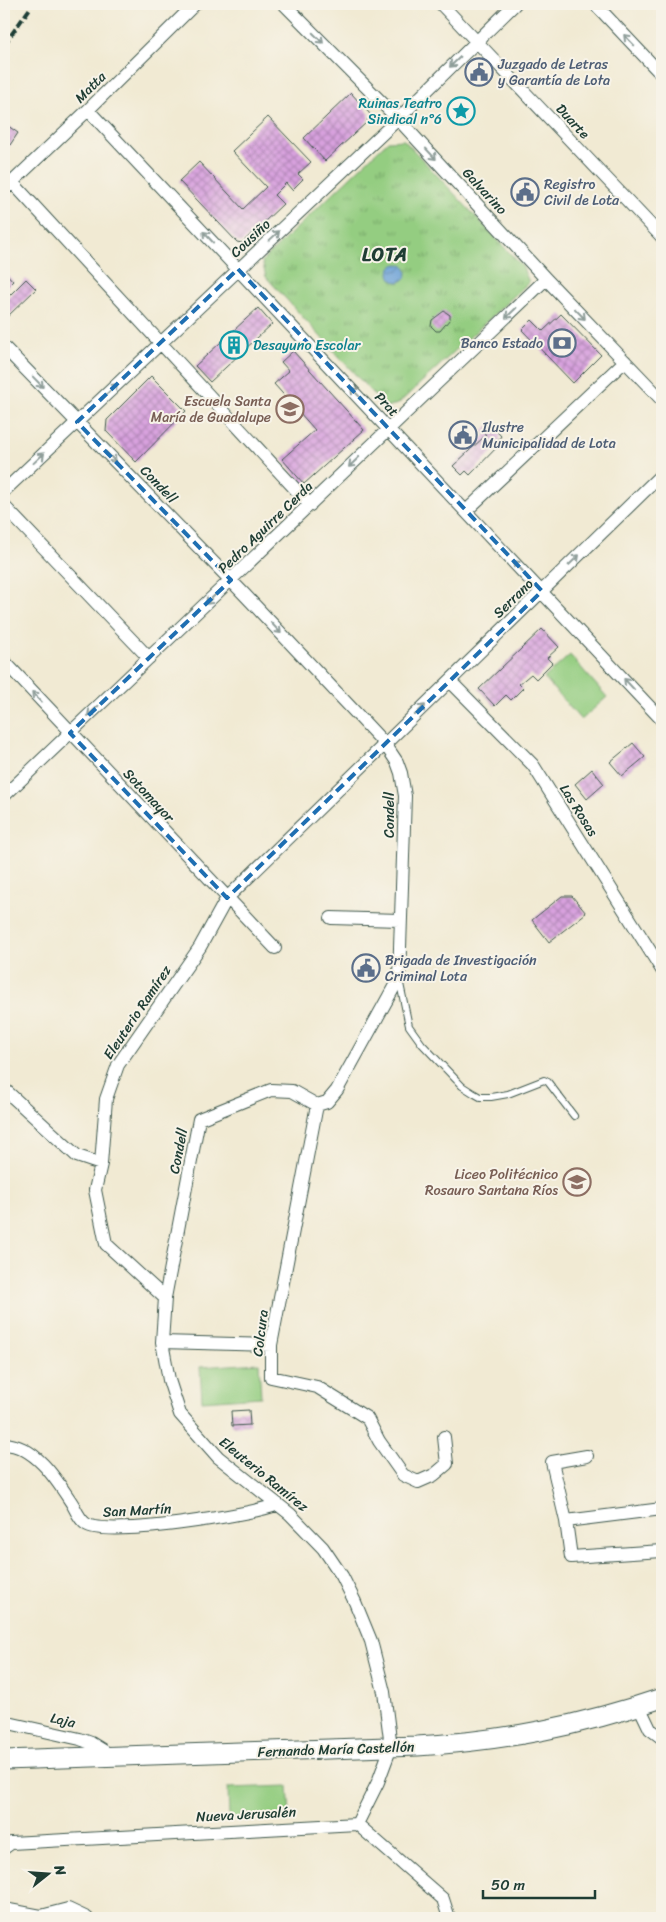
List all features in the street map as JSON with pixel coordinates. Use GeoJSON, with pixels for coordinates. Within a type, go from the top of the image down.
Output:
{"type":"FeatureCollection","features":[{"type":"Feature","properties":{"kind":"main road","name":"Fernando María Castellón"},"geometry":{"type":"LineString","coordinates":[[4,1760],[391,1747],[473,1742],[526,1735],[595,1719],[662,1698]]}},
{"type":"Feature","properties":{"kind":"street","name":"Matta"},"geometry":{"type":"LineString","coordinates":[[8,186],[195,4]]}},
{"type":"Feature","properties":{"kind":"street","name":"Galvarino"},"geometry":{"type":"LineString","coordinates":[[284,4],[398,118],[546,279],[662,400]]}},
{"type":"Feature","properties":{"kind":"street","name":"Duarte"},"geometry":{"type":"LineString","coordinates":[[440,4],[662,237]]}},
{"type":"Feature","properties":{"kind":"street","name":"Cousiño"},"geometry":{"type":"LineString","coordinates":[[4,491],[516,4]]}},
{"type":"Feature","properties":{"kind":"street"},"geometry":{"type":"LineString","coordinates":[[595,4],[662,75]]}},
{"type":"Feature","properties":{"kind":"street","name":"Prat"},"geometry":{"type":"LineString","coordinates":[[88,110],[662,720]]}},
{"type":"Feature","properties":{"kind":"street"},"geometry":{"type":"LineString","coordinates":[[8,186],[161,343],[310,504]]}},
{"type":"Feature","properties":{"kind":"street","name":"Pedro Aguirre Cerda"},"geometry":{"type":"LineString","coordinates":[[4,796],[546,279]]}},
{"type":"Feature","properties":{"kind":"street","name":"Condell"},"geometry":{"type":"LineString","coordinates":[[4,347],[231,580],[385,744],[401,772],[405,796],[399,978],[337,1090],[327,1102],[317,1105],[292,1091],[271,1090],[199,1119],[166,1298]]}},
{"type":"Feature","properties":{"kind":"street"},"geometry":{"type":"LineString","coordinates":[[466,511],[625,361]]}},
{"type":"Feature","properties":{"kind":"street","name":"Serrano"},"geometry":{"type":"LineString","coordinates":[[385,744],[662,474]]}},
{"type":"Feature","properties":{"kind":"street"},"geometry":{"type":"LineString","coordinates":[[4,506],[149,658]]}},
{"type":"Feature","properties":{"kind":"street","name":"Sotomayor"},"geometry":{"type":"LineString","coordinates":[[4,661],[274,948]]}},
{"type":"Feature","properties":{"kind":"street","name":"Las Rosas"},"geometry":{"type":"LineString","coordinates":[[450,681],[533,765],[662,970]]}},
{"type":"Feature","properties":{"kind":"street","name":"Eleuterio Ramírez"},"geometry":{"type":"LineString","coordinates":[[385,744],[227,898],[200,947],[118,1065],[106,1099],[101,1164],[95,1190],[106,1244],[166,1298],[162,1342],[169,1380],[180,1414],[192,1430],[218,1457],[301,1524],[323,1548],[342,1576],[371,1641],[381,1676],[391,1747]]}},
{"type":"Feature","properties":{"kind":"street"},"geometry":{"type":"LineString","coordinates":[[331,918],[400,920]]}},
{"type":"Feature","properties":{"kind":"street"},"geometry":{"type":"LineString","coordinates":[[4,1089],[77,1156],[101,1164]]}},
{"type":"Feature","properties":{"kind":"street","name":"Colcura"},"geometry":{"type":"LineString","coordinates":[[317,1105],[271,1345],[271,1377],[317,1386],[367,1418],[378,1441],[403,1474],[418,1482],[434,1475],[447,1464],[444,1437]]}},
{"type":"Feature","properties":{"kind":"street"},"geometry":{"type":"LineString","coordinates":[[162,1342],[271,1345]]}},
{"type":"Feature","properties":{"kind":"street","name":"San Martín"},"geometry":{"type":"LineString","coordinates":[[4,1444],[19,1448],[43,1464],[57,1481],[83,1522],[91,1526],[117,1528],[184,1522],[250,1512],[278,1504]]}},
{"type":"Feature","properties":{"kind":"street"},"geometry":{"type":"LineString","coordinates":[[587,1456],[552,1462],[566,1520],[571,1557],[662,1551]]}},
{"type":"Feature","properties":{"kind":"street"},"geometry":{"type":"LineString","coordinates":[[566,1520],[662,1510]]}},
{"type":"Feature","properties":{"kind":"street"},"geometry":{"type":"LineString","coordinates":[[639,1706],[650,1728],[662,1738]]}},
{"type":"Feature","properties":{"kind":"street","name":"Laja"},"geometry":{"type":"LineString","coordinates":[[4,1722],[80,1739],[112,1756]]}},
{"type":"Feature","properties":{"kind":"street"},"geometry":{"type":"LineString","coordinates":[[391,1747],[378,1782],[357,1824],[443,1899],[449,1918]]}},
{"type":"Feature","properties":{"kind":"street","name":"Nueva Jerusalén"},"geometry":{"type":"LineString","coordinates":[[4,1848],[11,1843],[357,1824]]}},
{"type":"Feature","properties":{"kind":"street"},"geometry":{"type":"LineString","coordinates":[[4,1909],[41,1917],[68,1909],[87,1918]]}},
{"type":"Feature","properties":{"kind":"lane"},"geometry":{"type":"LineString","coordinates":[[399,978],[409,1026],[422,1044],[462,1086],[480,1097],[491,1097],[517,1092],[544,1080],[548,1082],[574,1116]]}},
{"type":"Feature","properties":{"kind":"highlighted area"},"geometry":{"type":"Polygon","coordinates":[[[238,269],[542,591],[227,898],[70,733],[231,580],[77,422],[238,269]]]}},
{"type":"Feature","properties":{"kind":"green space"},"geometry":{"type":"Polygon","coordinates":[[[404,140],[522,266],[529,282],[398,404],[385,407],[266,277],[262,261],[388,141],[404,140]]]}},
{"type":"Feature","properties":{"kind":"green space"},"geometry":{"type":"Polygon","coordinates":[[[570,655],[607,697],[581,720],[544,678],[570,655]]]}},
{"type":"Feature","properties":{"kind":"green space"},"geometry":{"type":"Polygon","coordinates":[[[259,1363],[261,1397],[202,1401],[200,1367],[259,1363]]]}},
{"type":"Feature","properties":{"kind":"green space"},"geometry":{"type":"Polygon","coordinates":[[[288,1786],[290,1816],[229,1818],[228,1788],[288,1786]]]}},
{"type":"Feature","properties":{"kind":"water"},"geometry":{"type":"Polygon","coordinates":[[[398,264],[404,267],[407,273],[404,279],[398,282],[392,279],[389,273],[392,267],[398,264]]]}},
{"type":"Feature","properties":{"kind":"building"},"geometry":{"type":"Polygon","coordinates":[[[351,93],[370,114],[367,122],[325,161],[304,138],[351,93]]]}},
{"type":"Feature","properties":{"kind":"building"},"geometry":{"type":"Polygon","coordinates":[[[268,117],[311,162],[298,174],[303,179],[292,190],[286,183],[274,195],[283,204],[242,243],[237,242],[179,181],[199,162],[243,209],[266,187],[232,151],[268,117]]]}},
{"type":"Feature","properties":{"kind":"building"},"geometry":{"type":"Polygon","coordinates":[[[4,123],[18,133],[4,154],[4,123]]]}},
{"type":"Feature","properties":{"kind":"building"},"geometry":{"type":"Polygon","coordinates":[[[4,271],[13,281],[4,290],[4,271]]]}},
{"type":"Feature","properties":{"kind":"building"},"geometry":{"type":"Polygon","coordinates":[[[26,279],[36,289],[7,317],[4,314],[4,293],[8,297],[26,279]]]}},
{"type":"Feature","properties":{"kind":"building","name":"Desayuno Escolar"},"geometry":{"type":"Polygon","coordinates":[[[258,308],[272,324],[210,382],[195,366],[258,308]]]}},
{"type":"Feature","properties":{"kind":"building"},"geometry":{"type":"Polygon","coordinates":[[[444,311],[450,315],[450,319],[440,331],[436,331],[431,326],[432,320],[444,311]]]}},
{"type":"Feature","properties":{"kind":"building","name":"Banco Estado"},"geometry":{"type":"Polygon","coordinates":[[[561,314],[601,355],[573,383],[522,330],[532,320],[543,331],[561,314]]]}},
{"type":"Feature","properties":{"kind":"building"},"geometry":{"type":"Polygon","coordinates":[[[293,351],[364,430],[304,484],[282,459],[315,430],[274,384],[289,371],[281,362],[293,351]]]}},
{"type":"Feature","properties":{"kind":"building"},"geometry":{"type":"Polygon","coordinates":[[[151,376],[186,411],[136,462],[106,431],[107,420],[151,376]]]}},
{"type":"Feature","properties":{"kind":"building"},"geometry":{"type":"Polygon","coordinates":[[[490,424],[501,436],[499,439],[502,442],[470,475],[466,471],[462,475],[453,466],[486,435],[483,431],[490,424]]]}},
{"type":"Feature","properties":{"kind":"building"},"geometry":{"type":"Polygon","coordinates":[[[542,629],[559,647],[547,658],[552,663],[536,679],[531,674],[519,684],[523,688],[511,700],[506,695],[495,706],[479,689],[542,629]]]}},
{"type":"Feature","properties":{"kind":"building"},"geometry":{"type":"Polygon","coordinates":[[[633,743],[645,757],[622,776],[610,762],[633,743]]]}},
{"type":"Feature","properties":{"kind":"building"},"geometry":{"type":"Polygon","coordinates":[[[592,769],[604,784],[587,799],[575,784],[592,769]]]}},
{"type":"Feature","properties":{"kind":"building"},"geometry":{"type":"Polygon","coordinates":[[[562,896],[572,896],[586,913],[549,942],[532,920],[562,896]]]}},
{"type":"Feature","properties":{"kind":"building"},"geometry":{"type":"Polygon","coordinates":[[[249,1410],[250,1425],[232,1426],[231,1411],[249,1410]]]}},
{"type":"Feature","properties":{"kind":"railway"},"geometry":{"type":"LineString","coordinates":[[4,45],[33,4]]}},
{"type":"Feature","properties":{"kind":"place","name":"Juzgado de Letras y Garantía de Lota"},"geometry":{"type":"Point","coordinates":[479,72]}},
{"type":"Feature","properties":{"kind":"place","name":"Ruinas Teatro Sindical n°6"},"geometry":{"type":"Point","coordinates":[461,111]}},
{"type":"Feature","properties":{"kind":"place","name":"Registro Civil de Lota"},"geometry":{"type":"Point","coordinates":[525,192]}},
{"type":"Feature","properties":{"kind":"place","name":"Banco Estado"},"geometry":{"type":"Point","coordinates":[562,343]}},
{"type":"Feature","properties":{"kind":"place","name":"Desayuno Escolar"},"geometry":{"type":"Point","coordinates":[234,345]}},
{"type":"Feature","properties":{"kind":"place","name":"Escuela Santa María de Guadalupe"},"geometry":{"type":"Point","coordinates":[290,409]}},
{"type":"Feature","properties":{"kind":"place","name":"Ilustre Municipalidad de Lota"},"geometry":{"type":"Point","coordinates":[463,435]}},
{"type":"Feature","properties":{"kind":"place","name":"Brigada de Investigación Criminal Lota"},"geometry":{"type":"Point","coordinates":[366,968]}},
{"type":"Feature","properties":{"kind":"place","name":"Liceo Politécnico Rosauro Santana Ríos"},"geometry":{"type":"Point","coordinates":[577,1182]}},
{"type":"Feature","properties":{"kind":"district","name":"LOTA"},"geometry":{"type":"Point","coordinates":[385,254]}}]}
